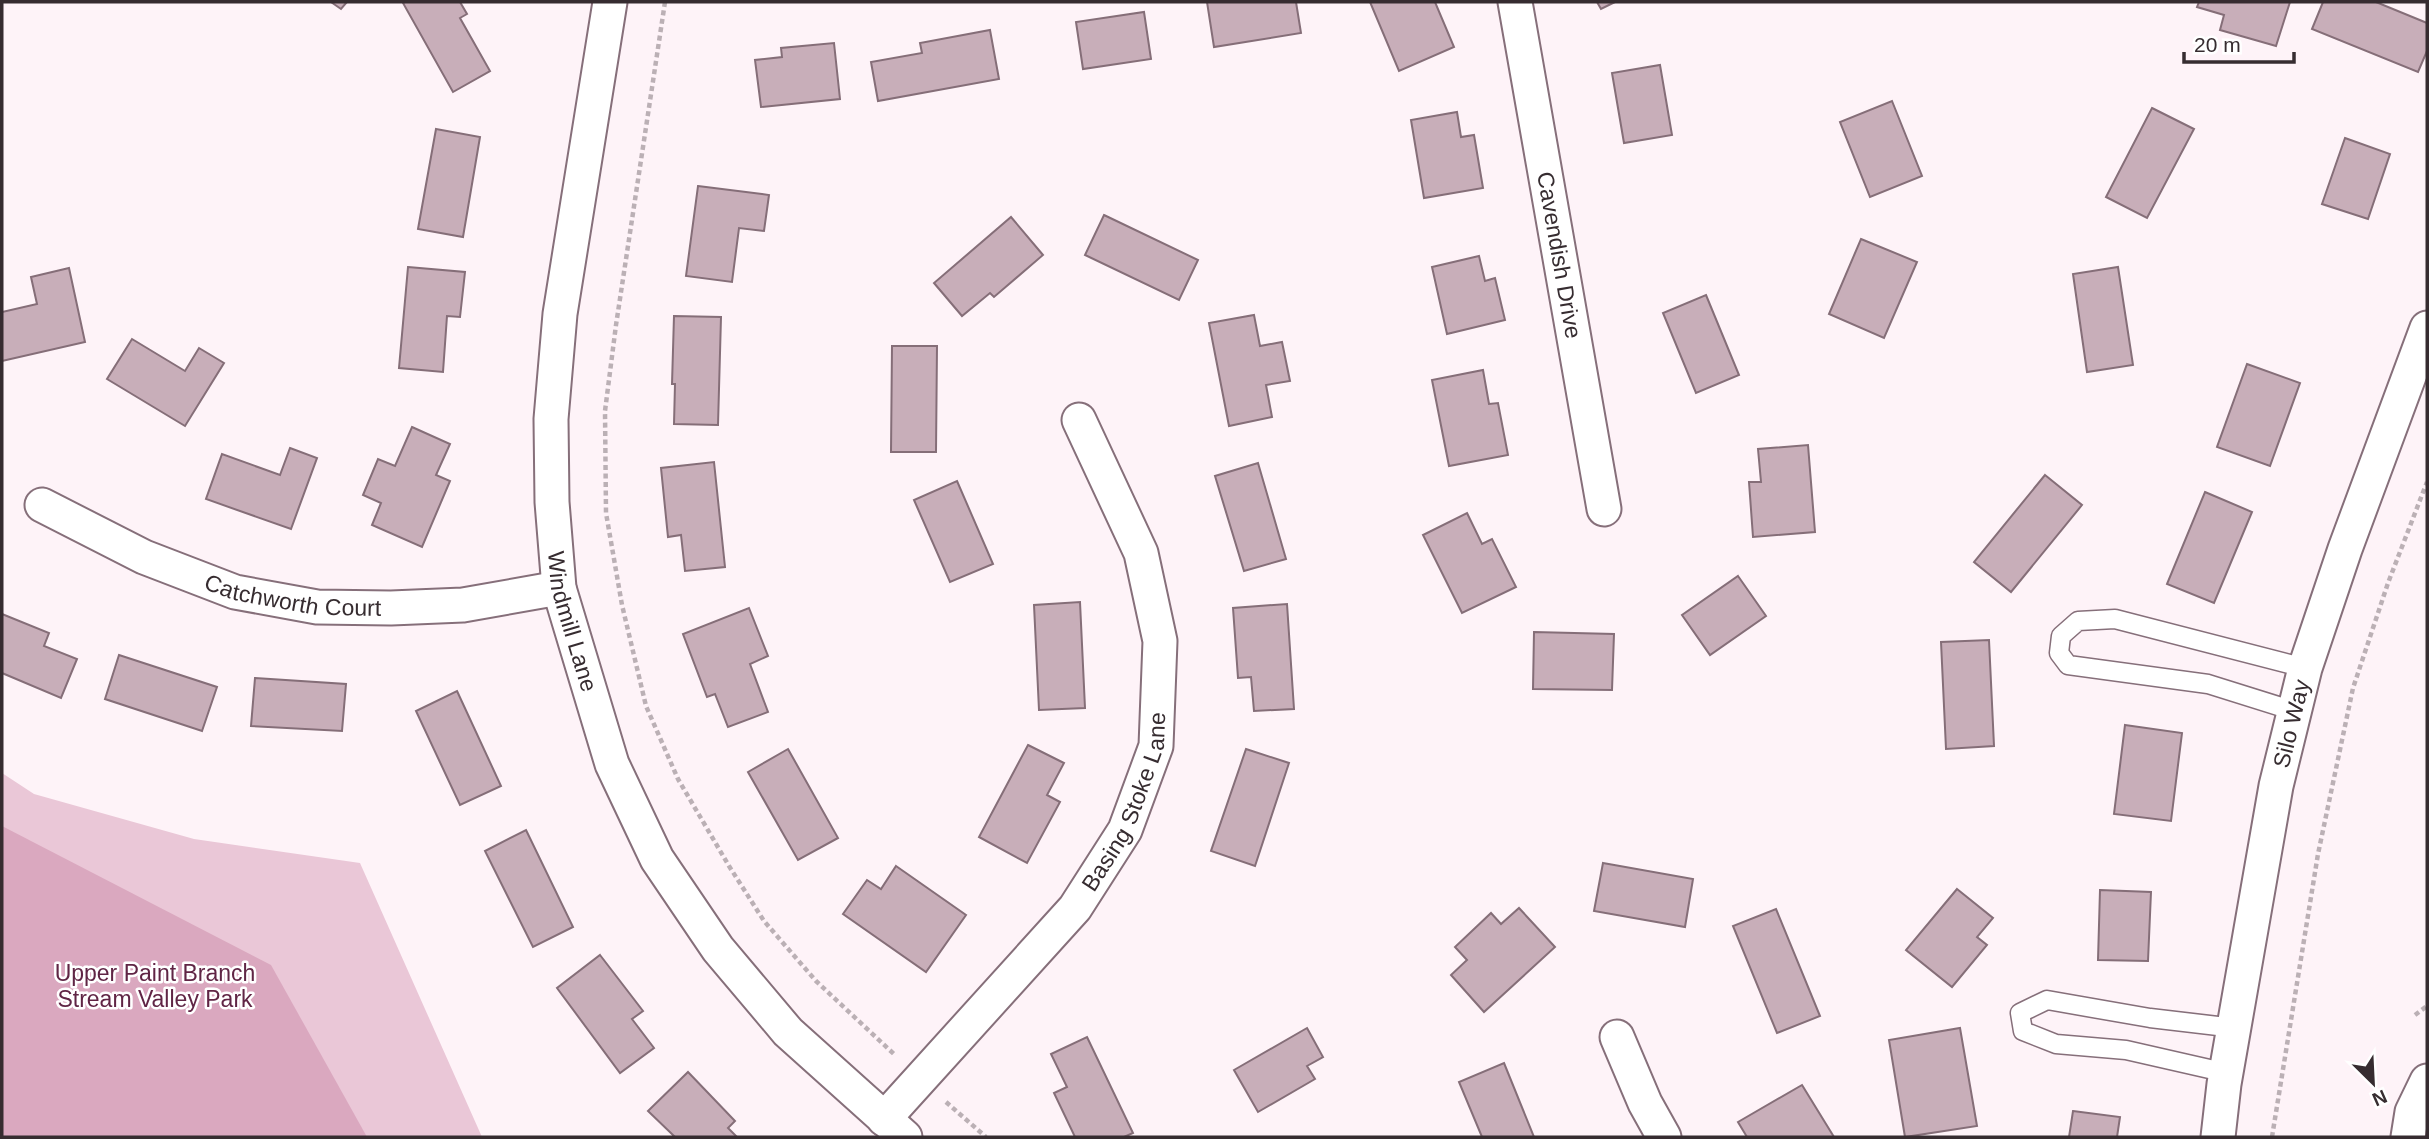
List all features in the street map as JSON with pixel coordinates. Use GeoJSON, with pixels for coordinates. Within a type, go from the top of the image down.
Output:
{"type":"FeatureCollection","features":[{"type":"Feature","properties":{"kind":"street","name":"Windmill Lane"},"geometry":{"type":"LineString","coordinates":[[610,2],[560,314],[551,419],[552,502],[559,588],[612,764],[657,859],[718,949],[788,1032],[894,1128]]}},
{"type":"Feature","properties":{"kind":"street","name":"Cavendish Drive"},"geometry":{"type":"LineString","coordinates":[[1515,2],[1604,509]]}},
{"type":"Feature","properties":{"kind":"street","name":"Silo Way"},"geometry":{"type":"LineString","coordinates":[[2218,1137],[2276,786],[2305,668],[2345,549],[2427,328]]}},
{"type":"Feature","properties":{"kind":"street","name":"Basing Stoke Lane"},"geometry":{"type":"LineString","coordinates":[[894,1128],[921,1078],[1075,908],[1125,830],[1156,746],[1160,640],[1141,553],[1079,420]]}},
{"type":"Feature","properties":{"kind":"street","name":"Catchworth Court"},"geometry":{"type":"LineString","coordinates":[[42,505],[144,557],[235,592],[317,607],[463,606],[559,588]]}},
{"type":"Feature","properties":{"kind":"street"},"geometry":{"type":"LineString","coordinates":[[1617,1037],[1644,1103],[1664,1137]]}},
{"type":"Feature","properties":{"kind":"street"},"geometry":{"type":"LineString","coordinates":[[2408,1137],[2412,1112],[2427,1081]]}},
{"type":"Feature","properties":{"kind":"lane"},"geometry":{"type":"LineString","coordinates":[[2294,711],[2208,684],[2068,665],[2059,653],[2061,636],[2078,621],[2115,619],[2305,668]]}},
{"type":"Feature","properties":{"kind":"lane"},"geometry":{"type":"LineString","coordinates":[[2227,1073],[2126,1050],[2056,1044],[2023,1031],[2020,1013],[2047,1000],[2099,1011],[2235,1028]]}},
{"type":"Feature","properties":{"kind":"path"},"geometry":{"type":"LineString","coordinates":[[665,2],[616,325],[606,411],[606,513],[622,605],[646,706],[678,779],[764,921],[816,981],[986,1137]]}},
{"type":"Feature","properties":{"kind":"path"},"geometry":{"type":"LineString","coordinates":[[2272,1137],[2318,854],[2353,688],[2388,583],[2427,482]]}},
{"type":"Feature","properties":{"kind":"path"},"geometry":{"type":"LineString","coordinates":[[2415,1015],[2427,1006]]}},
{"type":"Feature","properties":{"kind":"green space","name":"Upper Paint Branch Stream Valley Park"},"geometry":{"type":"Polygon","coordinates":[[[2,773],[34,794],[194,839],[360,863],[482,1137],[2,1137],[2,773]]]}},
{"type":"Feature","properties":{"kind":"green space"},"geometry":{"type":"Polygon","coordinates":[[[2,826],[271,965],[367,1137],[2,1137],[2,826]]]}},
{"type":"Feature","properties":{"kind":"building"},"geometry":{"type":"Polygon","coordinates":[[[331,2],[347,2],[341,9],[331,2]]]}},
{"type":"Feature","properties":{"kind":"building"},"geometry":{"type":"Polygon","coordinates":[[[460,2],[467,14],[460,18],[490,71],[453,92],[403,3],[460,2]]]}},
{"type":"Feature","properties":{"kind":"building"},"geometry":{"type":"Polygon","coordinates":[[[1207,2],[1296,2],[1301,33],[1214,47],[1207,2]]]}},
{"type":"Feature","properties":{"kind":"building"},"geometry":{"type":"Polygon","coordinates":[[[1370,2],[1435,2],[1454,47],[1399,71],[1370,2]]]}},
{"type":"Feature","properties":{"kind":"building"},"geometry":{"type":"Polygon","coordinates":[[[1597,2],[1615,2],[1601,9],[1597,2]]]}},
{"type":"Feature","properties":{"kind":"building"},"geometry":{"type":"Polygon","coordinates":[[[2199,2],[2290,2],[2276,46],[2220,30],[2224,15],[2197,7],[2199,2]]]}},
{"type":"Feature","properties":{"kind":"building"},"geometry":{"type":"Polygon","coordinates":[[[2323,2],[2376,2],[2427,23],[2427,51],[2418,72],[2312,29],[2323,2]]]}},
{"type":"Feature","properties":{"kind":"building"},"geometry":{"type":"Polygon","coordinates":[[[1144,12],[1151,59],[1083,69],[1076,22],[1144,12]]]}},
{"type":"Feature","properties":{"kind":"building"},"geometry":{"type":"Polygon","coordinates":[[[990,30],[999,79],[878,101],[871,62],[922,53],[920,43],[990,30]]]}},
{"type":"Feature","properties":{"kind":"building"},"geometry":{"type":"Polygon","coordinates":[[[834,43],[840,99],[761,107],[755,60],[782,57],[781,48],[834,43]]]}},
{"type":"Feature","properties":{"kind":"building"},"geometry":{"type":"Polygon","coordinates":[[[1660,65],[1672,135],[1624,143],[1612,73],[1660,65]]]}},
{"type":"Feature","properties":{"kind":"building"},"geometry":{"type":"Polygon","coordinates":[[[1892,101],[1922,176],[1870,197],[1840,122],[1892,101]]]}},
{"type":"Feature","properties":{"kind":"building"},"geometry":{"type":"Polygon","coordinates":[[[2152,108],[2194,129],[2147,218],[2106,197],[2152,108]]]}},
{"type":"Feature","properties":{"kind":"building"},"geometry":{"type":"Polygon","coordinates":[[[1457,112],[1461,137],[1474,135],[1483,188],[1424,198],[1411,120],[1457,112]]]}},
{"type":"Feature","properties":{"kind":"building"},"geometry":{"type":"Polygon","coordinates":[[[436,129],[480,137],[463,237],[418,229],[436,129]]]}},
{"type":"Feature","properties":{"kind":"building"},"geometry":{"type":"Polygon","coordinates":[[[2345,138],[2390,154],[2368,219],[2322,204],[2345,138]]]}},
{"type":"Feature","properties":{"kind":"building"},"geometry":{"type":"Polygon","coordinates":[[[698,186],[769,195],[764,231],[739,228],[732,282],[686,276],[698,186]]]}},
{"type":"Feature","properties":{"kind":"building"},"geometry":{"type":"Polygon","coordinates":[[[1104,215],[1198,260],[1179,300],[1085,255],[1104,215]]]}},
{"type":"Feature","properties":{"kind":"building"},"geometry":{"type":"Polygon","coordinates":[[[1011,217],[1043,255],[994,297],[990,293],[962,316],[934,283],[1011,217]]]}},
{"type":"Feature","properties":{"kind":"building"},"geometry":{"type":"Polygon","coordinates":[[[1861,239],[1917,262],[1884,338],[1829,314],[1861,239]]]}},
{"type":"Feature","properties":{"kind":"building"},"geometry":{"type":"Polygon","coordinates":[[[1479,256],[1485,281],[1495,278],[1505,320],[1447,334],[1432,267],[1479,256]]]}},
{"type":"Feature","properties":{"kind":"building"},"geometry":{"type":"Polygon","coordinates":[[[408,267],[465,272],[460,317],[447,316],[443,372],[399,368],[408,267]]]}},
{"type":"Feature","properties":{"kind":"building"},"geometry":{"type":"Polygon","coordinates":[[[2118,267],[2133,365],[2087,372],[2073,274],[2118,267]]]}},
{"type":"Feature","properties":{"kind":"building"},"geometry":{"type":"Polygon","coordinates":[[[69,268],[85,342],[2,361],[2,312],[37,304],[31,277],[69,268]]]}},
{"type":"Feature","properties":{"kind":"building"},"geometry":{"type":"Polygon","coordinates":[[[1706,295],[1739,375],[1696,393],[1663,313],[1706,295]]]}},
{"type":"Feature","properties":{"kind":"building"},"geometry":{"type":"Polygon","coordinates":[[[1254,315],[1260,346],[1282,342],[1290,381],[1266,385],[1272,417],[1229,426],[1209,323],[1254,315]]]}},
{"type":"Feature","properties":{"kind":"building"},"geometry":{"type":"Polygon","coordinates":[[[674,316],[721,317],[718,425],[674,424],[674,316]]]}},
{"type":"Feature","properties":{"kind":"building"},"geometry":{"type":"Polygon","coordinates":[[[132,339],[185,371],[199,348],[224,363],[185,426],[107,379],[132,339]]]}},
{"type":"Feature","properties":{"kind":"building"},"geometry":{"type":"Polygon","coordinates":[[[892,346],[937,346],[936,452],[891,452],[892,346]]]}},
{"type":"Feature","properties":{"kind":"building"},"geometry":{"type":"Polygon","coordinates":[[[2247,364],[2300,383],[2270,466],[2217,447],[2247,364]]]}},
{"type":"Feature","properties":{"kind":"building"},"geometry":{"type":"Polygon","coordinates":[[[1483,370],[1489,404],[1498,403],[1508,455],[1449,466],[1432,380],[1483,370]]]}},
{"type":"Feature","properties":{"kind":"building"},"geometry":{"type":"Polygon","coordinates":[[[412,427],[450,444],[436,475],[450,481],[422,547],[372,525],[381,503],[363,495],[378,459],[395,466],[412,427]]]}},
{"type":"Feature","properties":{"kind":"building"},"geometry":{"type":"Polygon","coordinates":[[[1808,445],[1815,532],[1753,537],[1749,482],[1761,482],[1758,449],[1808,445]]]}},
{"type":"Feature","properties":{"kind":"building"},"geometry":{"type":"Polygon","coordinates":[[[290,448],[317,458],[291,529],[206,499],[222,454],[280,475],[290,448]]]}},
{"type":"Feature","properties":{"kind":"building"},"geometry":{"type":"Polygon","coordinates":[[[714,462],[725,567],[685,571],[681,535],[668,537],[661,468],[714,462]]]}},
{"type":"Feature","properties":{"kind":"building"},"geometry":{"type":"Polygon","coordinates":[[[1258,463],[1286,559],[1244,571],[1215,476],[1258,463]]]}},
{"type":"Feature","properties":{"kind":"building"},"geometry":{"type":"Polygon","coordinates":[[[2045,475],[2082,505],[2011,592],[1974,562],[2045,475]]]}},
{"type":"Feature","properties":{"kind":"building"},"geometry":{"type":"Polygon","coordinates":[[[957,481],[993,564],[950,582],[914,500],[957,481]]]}},
{"type":"Feature","properties":{"kind":"building"},"geometry":{"type":"Polygon","coordinates":[[[2205,492],[2252,512],[2214,603],[2167,584],[2205,492]]]}},
{"type":"Feature","properties":{"kind":"building"},"geometry":{"type":"Polygon","coordinates":[[[1467,513],[1482,544],[1492,539],[1516,587],[1462,613],[1423,535],[1467,513]]]}},
{"type":"Feature","properties":{"kind":"building"},"geometry":{"type":"Polygon","coordinates":[[[1738,576],[1766,616],[1710,655],[1682,615],[1738,576]]]}},
{"type":"Feature","properties":{"kind":"building"},"geometry":{"type":"Polygon","coordinates":[[[1080,602],[1085,708],[1039,710],[1034,605],[1080,602]]]}},
{"type":"Feature","properties":{"kind":"building"},"geometry":{"type":"Polygon","coordinates":[[[1287,604],[1294,709],[1254,711],[1251,677],[1238,678],[1233,608],[1287,604]]]}},
{"type":"Feature","properties":{"kind":"building"},"geometry":{"type":"Polygon","coordinates":[[[749,608],[768,656],[750,664],[768,712],[728,727],[715,694],[707,697],[683,634],[749,608]]]}},
{"type":"Feature","properties":{"kind":"building"},"geometry":{"type":"Polygon","coordinates":[[[2,614],[49,633],[44,646],[77,659],[61,698],[2,673],[2,614]]]}},
{"type":"Feature","properties":{"kind":"building"},"geometry":{"type":"Polygon","coordinates":[[[1534,632],[1614,634],[1612,690],[1533,689],[1534,632]]]}},
{"type":"Feature","properties":{"kind":"building"},"geometry":{"type":"Polygon","coordinates":[[[1989,640],[1994,746],[1946,749],[1941,642],[1989,640]]]}},
{"type":"Feature","properties":{"kind":"building"},"geometry":{"type":"Polygon","coordinates":[[[119,655],[217,687],[202,731],[105,699],[119,655]]]}},
{"type":"Feature","properties":{"kind":"building"},"geometry":{"type":"Polygon","coordinates":[[[255,678],[346,684],[342,731],[251,726],[255,678]]]}},
{"type":"Feature","properties":{"kind":"building"},"geometry":{"type":"Polygon","coordinates":[[[457,691],[501,786],[460,805],[416,711],[457,691]]]}},
{"type":"Feature","properties":{"kind":"building"},"geometry":{"type":"Polygon","coordinates":[[[2125,725],[2182,733],[2171,821],[2114,814],[2125,725]]]}},
{"type":"Feature","properties":{"kind":"building"},"geometry":{"type":"Polygon","coordinates":[[[1028,745],[1064,763],[1047,795],[1060,802],[1027,863],[979,837],[1028,745]]]}},
{"type":"Feature","properties":{"kind":"building"},"geometry":{"type":"Polygon","coordinates":[[[788,749],[838,838],[798,860],[748,772],[788,749]]]}},
{"type":"Feature","properties":{"kind":"building"},"geometry":{"type":"Polygon","coordinates":[[[1246,749],[1289,763],[1255,866],[1211,851],[1246,749]]]}},
{"type":"Feature","properties":{"kind":"building"},"geometry":{"type":"Polygon","coordinates":[[[526,830],[573,927],[533,947],[485,851],[526,830]]]}},
{"type":"Feature","properties":{"kind":"building"},"geometry":{"type":"Polygon","coordinates":[[[1603,863],[1693,879],[1685,927],[1594,911],[1603,863]]]}},
{"type":"Feature","properties":{"kind":"building"},"geometry":{"type":"Polygon","coordinates":[[[896,866],[966,915],[926,972],[843,914],[867,880],[881,889],[896,866]]]}},
{"type":"Feature","properties":{"kind":"building"},"geometry":{"type":"Polygon","coordinates":[[[1957,889],[1993,918],[1977,937],[1987,945],[1952,987],[1906,950],[1957,889]]]}},
{"type":"Feature","properties":{"kind":"building"},"geometry":{"type":"Polygon","coordinates":[[[2100,890],[2151,892],[2148,961],[2098,960],[2100,890]]]}},
{"type":"Feature","properties":{"kind":"building"},"geometry":{"type":"Polygon","coordinates":[[[1519,908],[1555,947],[1484,1012],[1451,975],[1467,960],[1455,947],[1491,913],[1501,924],[1519,908]]]}},
{"type":"Feature","properties":{"kind":"building"},"geometry":{"type":"Polygon","coordinates":[[[1776,909],[1820,1016],[1777,1033],[1733,926],[1776,909]]]}},
{"type":"Feature","properties":{"kind":"building"},"geometry":{"type":"Polygon","coordinates":[[[600,955],[643,1011],[632,1019],[654,1048],[620,1073],[557,988],[600,955]]]}},
{"type":"Feature","properties":{"kind":"building"},"geometry":{"type":"Polygon","coordinates":[[[1307,1028],[1323,1057],[1307,1066],[1315,1079],[1258,1112],[1234,1070],[1307,1028]]]}},
{"type":"Feature","properties":{"kind":"building"},"geometry":{"type":"Polygon","coordinates":[[[1960,1028],[1977,1126],[1905,1137],[1889,1040],[1960,1028]]]}},
{"type":"Feature","properties":{"kind":"building"},"geometry":{"type":"Polygon","coordinates":[[[1087,1037],[1133,1133],[1124,1137],[1075,1137],[1054,1093],[1067,1087],[1051,1054],[1087,1037]]]}},
{"type":"Feature","properties":{"kind":"building"},"geometry":{"type":"Polygon","coordinates":[[[1504,1063],[1534,1137],[1482,1137],[1459,1082],[1504,1063]]]}},
{"type":"Feature","properties":{"kind":"building"},"geometry":{"type":"Polygon","coordinates":[[[688,1072],[735,1121],[728,1128],[737,1137],[672,1137],[674,1136],[648,1111],[688,1072]]]}},
{"type":"Feature","properties":{"kind":"building"},"geometry":{"type":"Polygon","coordinates":[[[1802,1085],[1834,1137],[1747,1137],[1738,1122],[1802,1085]]]}},
{"type":"Feature","properties":{"kind":"building"},"geometry":{"type":"Polygon","coordinates":[[[2073,1111],[2120,1117],[2117,1137],[2069,1137],[2073,1111]]]}}]}
